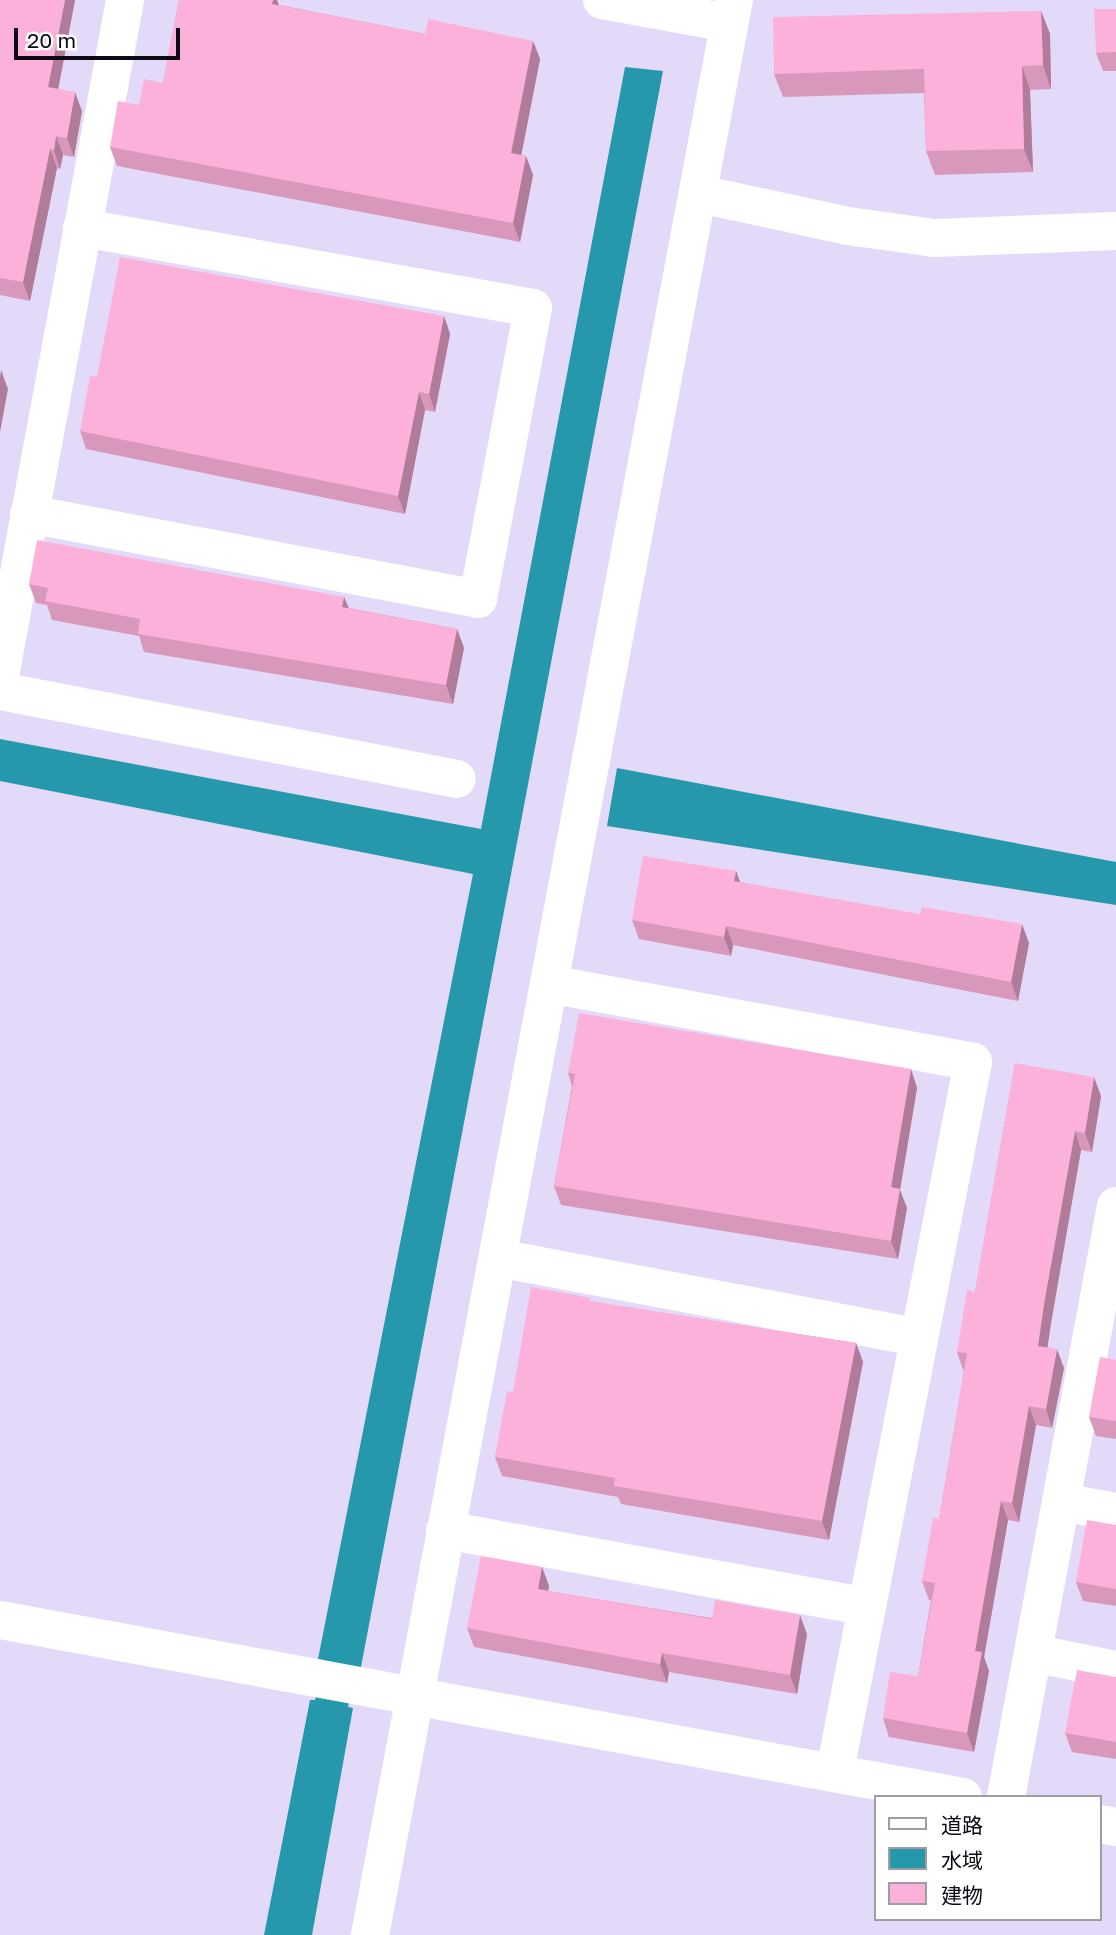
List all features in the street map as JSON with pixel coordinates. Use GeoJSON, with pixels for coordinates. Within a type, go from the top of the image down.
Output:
{"type":"FeatureCollection","features":[{"type":"Feature","properties":{"kind":"street"},"geometry":{"type":"LineString","coordinates":[[0,676],[125,0]]}},
{"type":"Feature","properties":{"kind":"street"},"geometry":{"type":"LineString","coordinates":[[370,1935],[700,194],[732,12],[602,0]]}},
{"type":"Feature","properties":{"kind":"street"},"geometry":{"type":"LineString","coordinates":[[700,194],[848,226],[935,238],[1116,231]]}},
{"type":"Feature","properties":{"kind":"street"},"geometry":{"type":"LineString","coordinates":[[29,514],[478,599],[533,308],[82,228]]}},
{"type":"Feature","properties":{"kind":"street"},"geometry":{"type":"LineString","coordinates":[[0,691],[457,779]]}},
{"type":"Feature","properties":{"kind":"street"},"geometry":{"type":"LineString","coordinates":[[549,984],[974,1062],[865,1606],[835,1771]]}},
{"type":"Feature","properties":{"kind":"street"},"geometry":{"type":"LineString","coordinates":[[1006,1795],[1061,1502],[1103,1342],[1116,1206]]}},
{"type":"Feature","properties":{"kind":"street"},"geometry":{"type":"LineString","coordinates":[[498,1258],[918,1337]]}},
{"type":"Feature","properties":{"kind":"street"},"geometry":{"type":"LineString","coordinates":[[1061,1502],[1116,1512]]}},
{"type":"Feature","properties":{"kind":"street"},"geometry":{"type":"LineString","coordinates":[[445,1530],[865,1606]]}},
{"type":"Feature","properties":{"kind":"street"},"geometry":{"type":"LineString","coordinates":[[0,1620],[358,1689],[835,1771],[953,1795]]}},
{"type":"Feature","properties":{"kind":"street"},"geometry":{"type":"LineString","coordinates":[[1033,1653],[1116,1670]]}},
{"type":"Feature","properties":{"kind":"water"},"geometry":{"type":"Polygon","coordinates":[[[625,67],[663,71],[361,1667],[356,1667],[348,1707],[353,1708],[312,1935],[264,1935],[310,1700],[315,1700],[323,1660],[318,1659],[473,874],[0,781],[0,739],[481,829],[625,67]]]}},
{"type":"Feature","properties":{"kind":"water"},"geometry":{"type":"Polygon","coordinates":[[[617,768],[1116,862],[1116,905],[607,826],[617,768]]]}},
{"type":"Feature","properties":{"kind":"building"},"geometry":{"type":"Polygon","coordinates":[[[0,0],[65,0],[48,87],[75,92],[67,138],[56,136],[54,150],[50,149],[23,282],[0,278],[0,0]]]}},
{"type":"Feature","properties":{"kind":"building"},"geometry":{"type":"Polygon","coordinates":[[[179,0],[273,0],[272,4],[425,34],[428,19],[533,41],[511,153],[526,156],[513,223],[110,147],[118,101],[139,105],[144,79],[163,83],[179,0]]]}},
{"type":"Feature","properties":{"kind":"building"},"geometry":{"type":"Polygon","coordinates":[[[1094,9],[1116,9],[1116,52],[1096,53],[1094,9]]]}},
{"type":"Feature","properties":{"kind":"building"},"geometry":{"type":"Polygon","coordinates":[[[1041,11],[1043,65],[1022,66],[1024,149],[926,151],[924,69],[774,74],[773,17],[1041,11]]]}},
{"type":"Feature","properties":{"kind":"building"},"geometry":{"type":"Polygon","coordinates":[[[120,257],[444,316],[429,394],[419,392],[398,496],[80,431],[90,376],[97,377],[120,257]]]}},
{"type":"Feature","properties":{"kind":"building"},"geometry":{"type":"Polygon","coordinates":[[[37,540],[344,597],[342,607],[457,629],[446,685],[138,634],[140,619],[45,601],[48,588],[29,584],[37,540]]]}},
{"type":"Feature","properties":{"kind":"building"},"geometry":{"type":"Polygon","coordinates":[[[643,856],[736,871],[734,881],[920,914],[922,907],[1022,924],[1011,982],[726,926],[724,937],[632,920],[643,856]]]}},
{"type":"Feature","properties":{"kind":"building"},"geometry":{"type":"Polygon","coordinates":[[[579,1013],[911,1069],[891,1187],[900,1189],[891,1241],[554,1186],[575,1074],[568,1073],[579,1013]]]}},
{"type":"Feature","properties":{"kind":"building"},"geometry":{"type":"Polygon","coordinates":[[[1015,1063],[1094,1077],[1085,1133],[1075,1131],[1044,1304],[1038,1346],[1057,1349],[1046,1409],[1029,1406],[1012,1503],[1001,1501],[975,1651],[982,1652],[967,1733],[883,1718],[890,1672],[918,1676],[935,1583],[922,1581],[933,1518],[939,1519],[967,1353],[957,1352],[967,1290],[975,1292],[1015,1063]]]}},
{"type":"Feature","properties":{"kind":"building"},"geometry":{"type":"Polygon","coordinates":[[[531,1287],[591,1298],[590,1301],[856,1343],[822,1521],[614,1486],[615,1478],[495,1457],[507,1391],[513,1392],[531,1287]]]}},
{"type":"Feature","properties":{"kind":"building"},"geometry":{"type":"Polygon","coordinates":[[[1100,1357],[1116,1360],[1116,1421],[1089,1417],[1100,1357]]]}},
{"type":"Feature","properties":{"kind":"building"},"geometry":{"type":"Polygon","coordinates":[[[1087,1520],[1116,1525],[1116,1589],[1076,1582],[1087,1520]]]}},
{"type":"Feature","properties":{"kind":"building"},"geometry":{"type":"Polygon","coordinates":[[[481,1556],[542,1567],[538,1589],[712,1619],[715,1600],[800,1615],[790,1675],[662,1653],[660,1664],[467,1628],[481,1556]]]}},
{"type":"Feature","properties":{"kind":"building"},"geometry":{"type":"Polygon","coordinates":[[[1077,1670],[1116,1677],[1116,1742],[1065,1733],[1077,1670]]]}}]}
